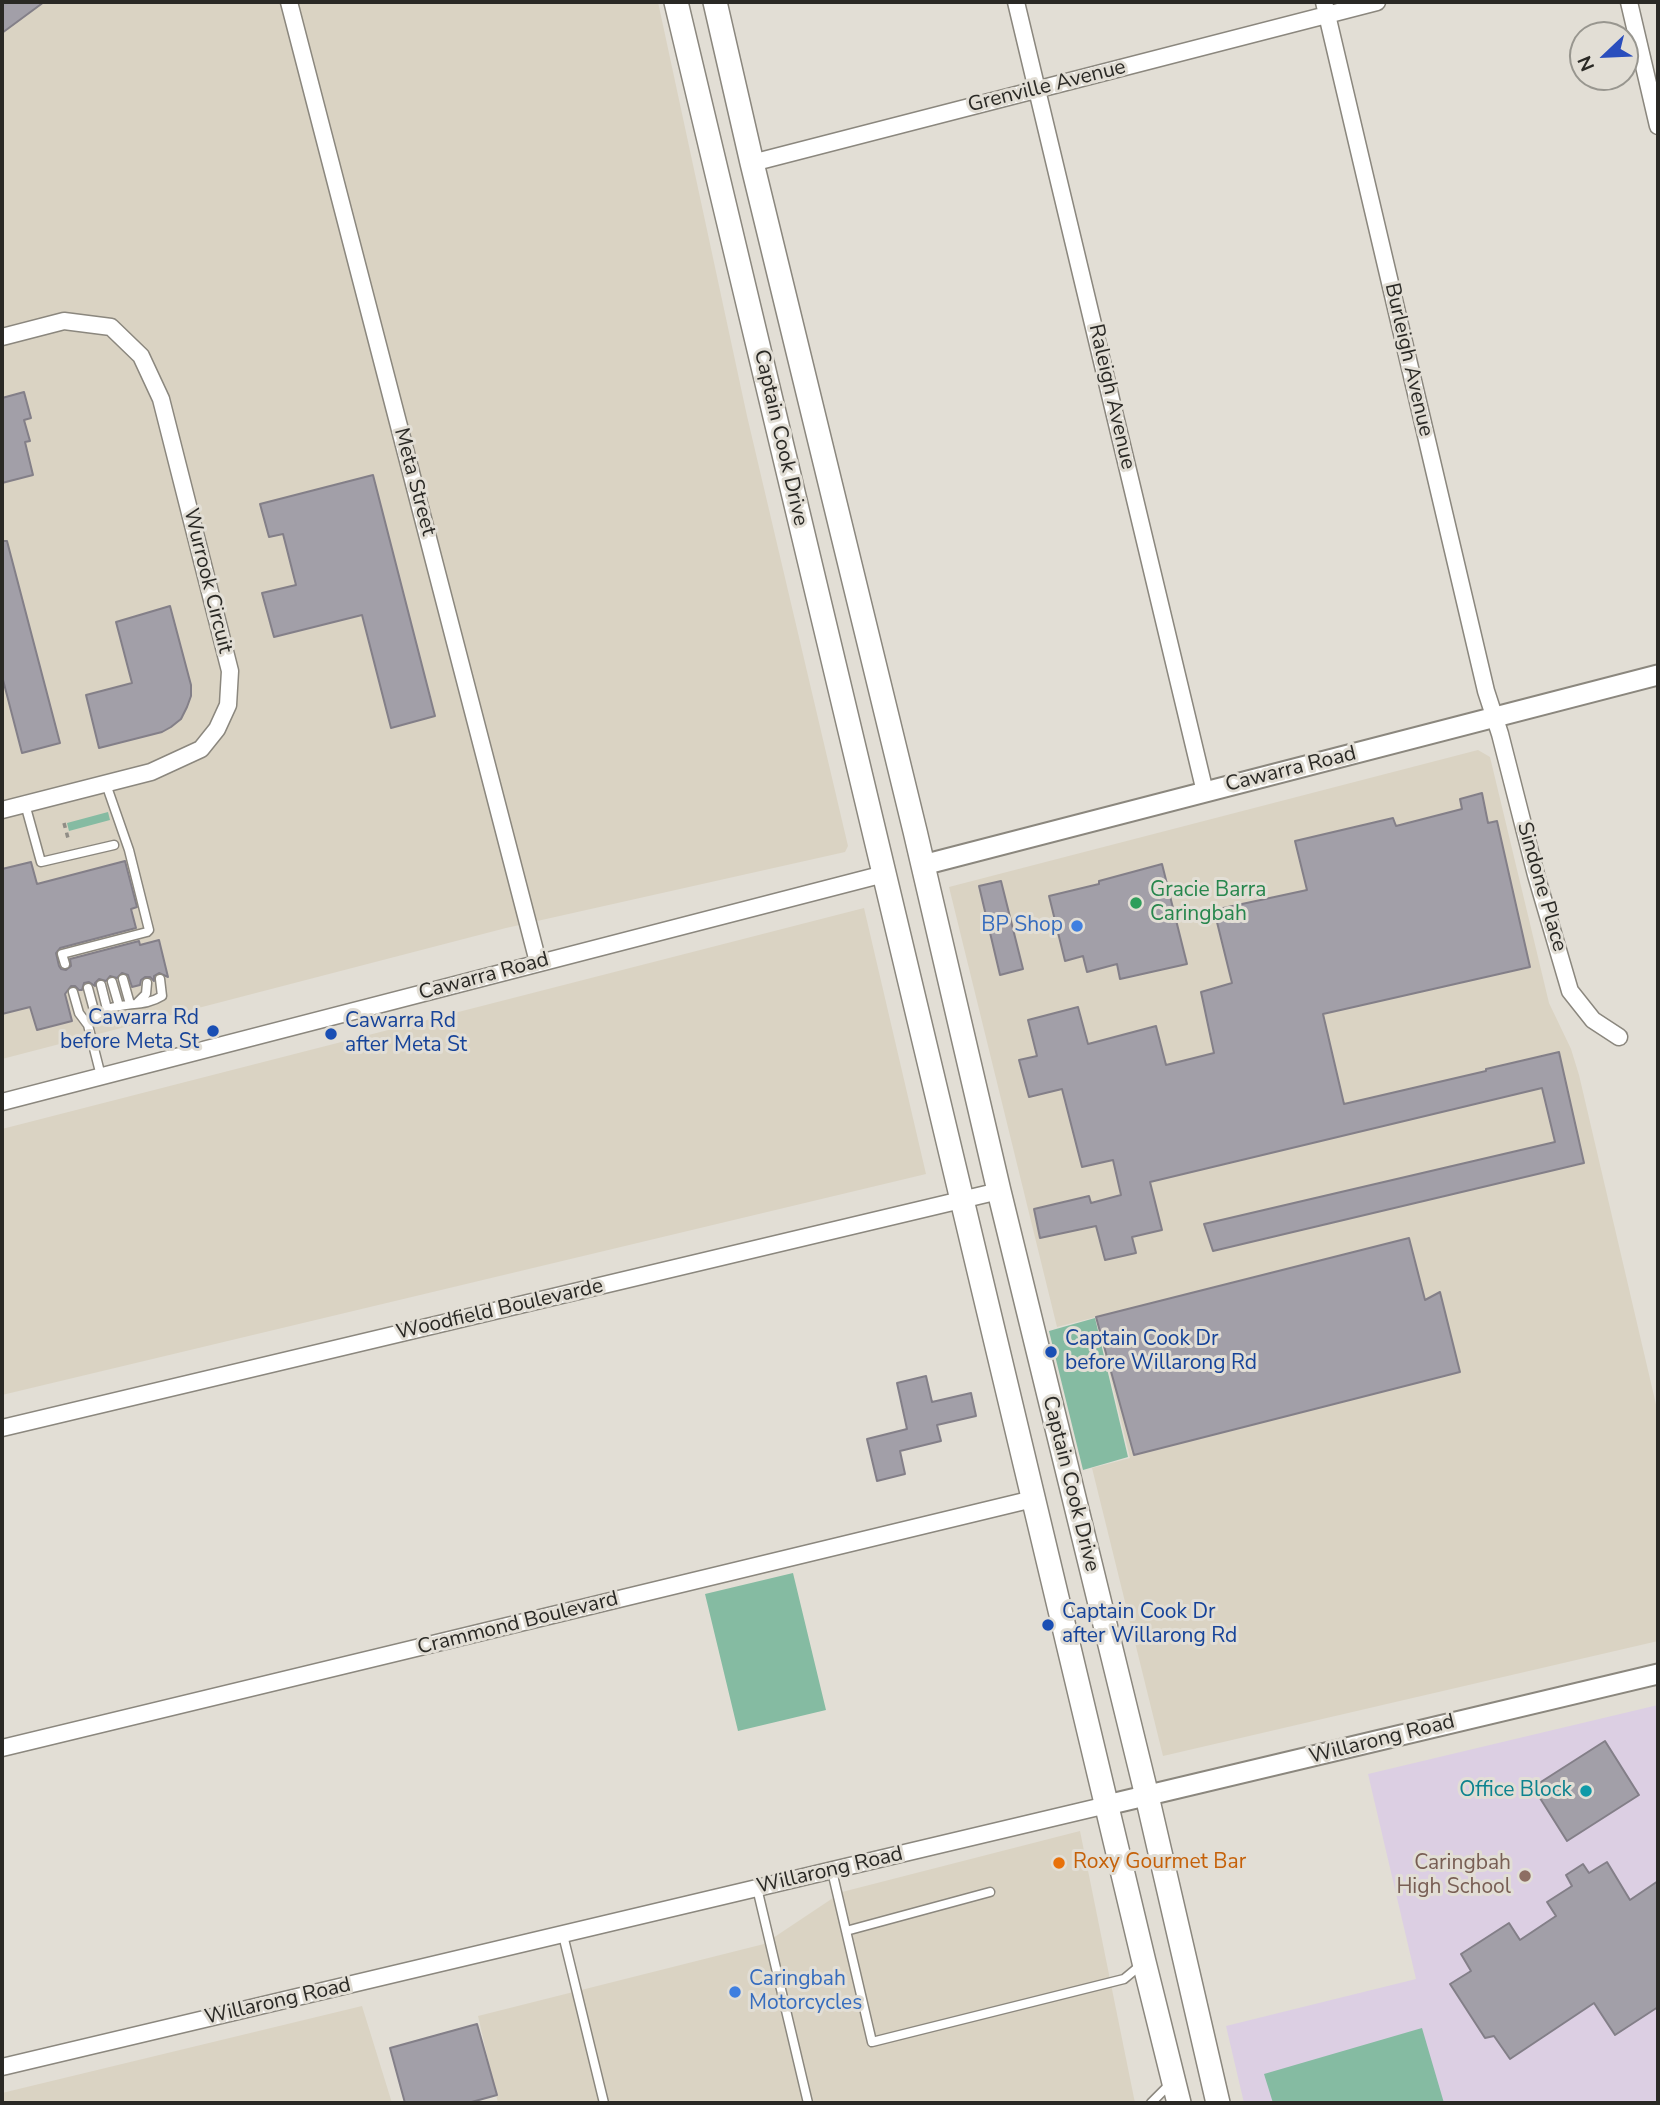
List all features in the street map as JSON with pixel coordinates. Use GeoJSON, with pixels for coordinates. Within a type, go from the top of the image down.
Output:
{"type":"FeatureCollection","features":[{"type":"Feature","properties":{"kind":"main road","name":"Captain Cook Drive"},"geometry":{"type":"LineString","coordinates":[[676,2],[1144,1962],[1180,2103]]}},
{"type":"Feature","properties":{"kind":"main road","name":"Captain Cook Drive"},"geometry":{"type":"LineString","coordinates":[[715,2],[999,1191],[1147,1796],[1218,2103]]}},
{"type":"Feature","properties":{"kind":"main road","name":"Grenville Avenue"},"geometry":{"type":"LineString","coordinates":[[718,176],[752,163]]}},
{"type":"Feature","properties":{"kind":"main road"},"geometry":{"type":"LineString","coordinates":[[884,874],[923,865]]}},
{"type":"Feature","properties":{"kind":"street","name":"Meta Street"},"geometry":{"type":"LineString","coordinates":[[289,2],[538,962]]}},
{"type":"Feature","properties":{"kind":"street","name":"Raleigh Avenue"},"geometry":{"type":"LineString","coordinates":[[1016,2],[1205,792]]}},
{"type":"Feature","properties":{"kind":"street","name":"Grenville Avenue"},"geometry":{"type":"LineString","coordinates":[[752,163],[1038,89],[1325,8],[1377,2]]}},
{"type":"Feature","properties":{"kind":"street"},"geometry":{"type":"LineString","coordinates":[[1629,2],[1658,126]]}},
{"type":"Feature","properties":{"kind":"street","name":"Burleigh Avenue"},"geometry":{"type":"LineString","coordinates":[[1325,8],[1494,718]]}},
{"type":"Feature","properties":{"kind":"street","name":"Wurrook Circuit"},"geometry":{"type":"LineString","coordinates":[[2,337],[64,321],[111,327],[141,356],[161,399],[230,671],[228,705],[216,729],[201,749],[151,772],[25,804],[3,806]]}},
{"type":"Feature","properties":{"kind":"street","name":"Cawarra Road"},"geometry":{"type":"LineString","coordinates":[[923,865],[1658,676]]}},
{"type":"Feature","properties":{"kind":"street","name":"Sindone Place"},"geometry":{"type":"LineString","coordinates":[[1494,718],[1570,991],[1593,1020],[1619,1037]]}},
{"type":"Feature","properties":{"kind":"street","name":"Cawarra Road"},"geometry":{"type":"LineString","coordinates":[[2,1102],[884,874]]}},
{"type":"Feature","properties":{"kind":"street","name":"Woodfield Boulevarde"},"geometry":{"type":"LineString","coordinates":[[2,1428],[999,1191]]}},
{"type":"Feature","properties":{"kind":"street","name":"Crammond Boulevard"},"geometry":{"type":"LineString","coordinates":[[2,1748],[1033,1499]]}},
{"type":"Feature","properties":{"kind":"street","name":"Willarong Road"},"geometry":{"type":"LineString","coordinates":[[2,2067],[1658,1674]]}},
{"type":"Feature","properties":{"kind":"lane"},"geometry":{"type":"LineString","coordinates":[[106,783],[129,850],[150,942]]}},
{"type":"Feature","properties":{"kind":"lane"},"geometry":{"type":"LineString","coordinates":[[25,804],[41,862],[114,845]]}},
{"type":"Feature","properties":{"kind":"lane"},"geometry":{"type":"LineString","coordinates":[[65,964],[62,954],[147,932]]}},
{"type":"Feature","properties":{"kind":"lane"},"geometry":{"type":"LineString","coordinates":[[135,935],[138,946]]}},
{"type":"Feature","properties":{"kind":"lane"},"geometry":{"type":"LineString","coordinates":[[113,941],[116,951]]}},
{"type":"Feature","properties":{"kind":"lane"},"geometry":{"type":"LineString","coordinates":[[102,944],[105,954]]}},
{"type":"Feature","properties":{"kind":"lane"},"geometry":{"type":"LineString","coordinates":[[92,946],[94,957]]}},
{"type":"Feature","properties":{"kind":"lane"},"geometry":{"type":"LineString","coordinates":[[78,950],[81,960]]}},
{"type":"Feature","properties":{"kind":"lane"},"geometry":{"type":"LineString","coordinates":[[123,979],[134,1003]]}},
{"type":"Feature","properties":{"kind":"lane"},"geometry":{"type":"LineString","coordinates":[[88,1025],[95,1014],[107,1009],[153,1002],[162,996],[160,979]]}},
{"type":"Feature","properties":{"kind":"lane"},"geometry":{"type":"LineString","coordinates":[[112,982],[119,1006]]}},
{"type":"Feature","properties":{"kind":"lane"},"geometry":{"type":"LineString","coordinates":[[134,1003],[146,994],[147,983]]}},
{"type":"Feature","properties":{"kind":"lane"},"geometry":{"type":"LineString","coordinates":[[101,985],[107,1009]]}},
{"type":"Feature","properties":{"kind":"lane"},"geometry":{"type":"LineString","coordinates":[[88,988],[95,1014]]}},
{"type":"Feature","properties":{"kind":"lane"},"geometry":{"type":"LineString","coordinates":[[73,992],[79,1013],[88,1025],[101,1076]]}},
{"type":"Feature","properties":{"kind":"lane"},"geometry":{"type":"LineString","coordinates":[[832,1871],[872,2042],[1124,1979],[1144,1962]]}},
{"type":"Feature","properties":{"kind":"lane"},"geometry":{"type":"LineString","coordinates":[[757,1888],[808,2103]]}},
{"type":"Feature","properties":{"kind":"lane"},"geometry":{"type":"LineString","coordinates":[[846,1931],[990,1892]]}},
{"type":"Feature","properties":{"kind":"lane"},"geometry":{"type":"LineString","coordinates":[[563,1935],[604,2103]]}},
{"type":"Feature","properties":{"kind":"lane"},"geometry":{"type":"LineString","coordinates":[[1151,2103],[1174,2080]]}},
{"type":"Feature","properties":{"kind":"path"},"geometry":{"type":"LineString","coordinates":[[64,823],[72,855]]}},
{"type":"Feature","properties":{"kind":"shaded area"},"geometry":{"type":"Polygon","coordinates":[[[2,2],[658,2],[747,416],[848,846],[845,852],[506,928],[2,1059],[2,2]]]}},
{"type":"Feature","properties":{"kind":"shaded area"},"geometry":{"type":"Polygon","coordinates":[[[1478,750],[1490,757],[1549,1003],[1571,1049],[1579,1075],[1658,1413],[1658,1641],[1163,1756],[1092,1468],[1130,1458],[1096,1317],[1057,1327],[949,887],[1478,750]]]}},
{"type":"Feature","properties":{"kind":"shaded area"},"geometry":{"type":"Polygon","coordinates":[[[864,908],[926,1174],[2,1395],[2,1129],[864,908]]]}},
{"type":"Feature","properties":{"kind":"shaded area","name":"Caringbah High School"},"geometry":{"type":"Polygon","coordinates":[[[1658,1705],[1658,2103],[1244,2103],[1226,2026],[1416,1979],[1368,1774],[1658,1705]]]}},
{"type":"Feature","properties":{"kind":"shaded area"},"geometry":{"type":"Polygon","coordinates":[[[1080,1831],[1135,2103],[498,2103],[478,2016],[764,1944],[842,1892],[1080,1831]]]}},
{"type":"Feature","properties":{"kind":"shaded area"},"geometry":{"type":"Polygon","coordinates":[[[362,2006],[392,2103],[2,2103],[2,2093],[362,2006]]]}},
{"type":"Feature","properties":{"kind":"green space"},"geometry":{"type":"Polygon","coordinates":[[[108,812],[110,820],[69,831],[67,823],[108,812]]]}},
{"type":"Feature","properties":{"kind":"green space"},"geometry":{"type":"Polygon","coordinates":[[[1095,1318],[1128,1457],[1083,1470],[1049,1331],[1095,1318]]]}},
{"type":"Feature","properties":{"kind":"green space"},"geometry":{"type":"Polygon","coordinates":[[[793,1573],[826,1710],[738,1731],[705,1594],[793,1573]]]}},
{"type":"Feature","properties":{"kind":"green space"},"geometry":{"type":"Polygon","coordinates":[[[1422,2028],[1444,2103],[1273,2103],[1264,2074],[1422,2028]]]}},
{"type":"Feature","properties":{"kind":"building"},"geometry":{"type":"Polygon","coordinates":[[[2,2],[44,2],[2,33],[2,2]]]}},
{"type":"Feature","properties":{"kind":"building"},"geometry":{"type":"Polygon","coordinates":[[[24,392],[31,418],[24,420],[30,441],[25,442],[33,475],[2,483],[2,398],[24,392]]]}},
{"type":"Feature","properties":{"kind":"building"},"geometry":{"type":"Polygon","coordinates":[[[373,475],[435,716],[391,728],[362,615],[274,637],[262,593],[296,585],[283,534],[269,537],[260,504],[373,475]]]}},
{"type":"Feature","properties":{"kind":"building"},"geometry":{"type":"Polygon","coordinates":[[[2,541],[7,541],[60,743],[22,753],[2,676],[2,541]]]}},
{"type":"Feature","properties":{"kind":"building"},"geometry":{"type":"Polygon","coordinates":[[[170,606],[191,685],[191,696],[181,719],[162,732],[99,748],[86,695],[132,683],[116,622],[170,606]]]}},
{"type":"Feature","properties":{"kind":"building"},"geometry":{"type":"Polygon","coordinates":[[[1482,793],[1488,823],[1497,821],[1530,967],[1323,1014],[1344,1104],[1559,1052],[1584,1163],[1213,1251],[1204,1224],[1555,1142],[1542,1088],[1150,1182],[1162,1230],[1132,1237],[1136,1253],[1105,1260],[1096,1226],[1040,1238],[1034,1209],[1089,1196],[1091,1203],[1121,1195],[1113,1160],[1082,1167],[1062,1089],[1029,1097],[1019,1060],[1037,1056],[1028,1020],[1078,1007],[1088,1044],[1156,1026],[1166,1065],[1214,1053],[1201,992],[1232,983],[1214,910],[1307,890],[1295,841],[1393,818],[1396,826],[1462,809],[1460,799],[1482,793]]]}},
{"type":"Feature","properties":{"kind":"building"},"geometry":{"type":"Polygon","coordinates":[[[125,861],[137,907],[131,909],[136,928],[60,948],[56,953],[59,966],[66,970],[71,966],[70,959],[139,941],[140,945],[159,940],[168,977],[159,973],[154,976],[154,981],[145,977],[140,985],[132,987],[128,975],[122,973],[117,978],[110,976],[106,981],[99,979],[95,986],[89,982],[84,983],[82,990],[71,986],[65,994],[72,1021],[37,1030],[30,1007],[2,1014],[2,869],[31,862],[37,884],[125,861]]]}},
{"type":"Feature","properties":{"kind":"building"},"geometry":{"type":"Polygon","coordinates":[[[1162,864],[1187,964],[1120,979],[1117,964],[1087,972],[1083,956],[1065,961],[1049,896],[1162,864]]]}},
{"type":"Feature","properties":{"kind":"building"},"geometry":{"type":"Polygon","coordinates":[[[1001,881],[1023,969],[1000,975],[979,886],[1001,881]]]}},
{"type":"Feature","properties":{"kind":"building"},"geometry":{"type":"Polygon","coordinates":[[[1409,1238],[1425,1300],[1440,1292],[1460,1372],[1134,1455],[1096,1317],[1409,1238]]]}},
{"type":"Feature","properties":{"kind":"building"},"geometry":{"type":"Polygon","coordinates":[[[926,1376],[932,1402],[971,1393],[976,1416],[937,1425],[941,1441],[900,1451],[905,1474],[877,1481],[867,1439],[907,1429],[897,1383],[926,1376]]]}},
{"type":"Feature","properties":{"kind":"building","name":"Office Block"},"geometry":{"type":"Polygon","coordinates":[[[1605,1741],[1639,1795],[1567,1841],[1533,1787],[1605,1741]]]}},
{"type":"Feature","properties":{"kind":"building"},"geometry":{"type":"Polygon","coordinates":[[[1607,1862],[1630,1900],[1658,1881],[1658,2007],[1615,2035],[1594,2003],[1510,2059],[1494,2036],[1485,2038],[1450,1984],[1471,1971],[1461,1954],[1509,1923],[1520,1940],[1556,1916],[1547,1902],[1572,1886],[1566,1875],[1583,1864],[1589,1873],[1607,1862]]]}},
{"type":"Feature","properties":{"kind":"building"},"geometry":{"type":"Polygon","coordinates":[[[477,2024],[497,2095],[468,2103],[405,2103],[390,2048],[477,2024]]]}},
{"type":"Feature","properties":{"kind":"place","name":"Gracie Barra Caringbah"},"geometry":{"type":"Point","coordinates":[1136,903]}},
{"type":"Feature","properties":{"kind":"place","name":"BP Shop"},"geometry":{"type":"Point","coordinates":[1077,926]}},
{"type":"Feature","properties":{"kind":"place","name":"Cawarra Rd before Meta St"},"geometry":{"type":"Point","coordinates":[213,1031]}},
{"type":"Feature","properties":{"kind":"place","name":"Cawarra Rd after Meta St"},"geometry":{"type":"Point","coordinates":[331,1034]}},
{"type":"Feature","properties":{"kind":"place","name":"Captain Cook Dr before Willarong Rd"},"geometry":{"type":"Point","coordinates":[1051,1352]}},
{"type":"Feature","properties":{"kind":"place","name":"Captain Cook Dr after Willarong Rd"},"geometry":{"type":"Point","coordinates":[1048,1625]}},
{"type":"Feature","properties":{"kind":"place","name":"Office Block"},"geometry":{"type":"Point","coordinates":[1586,1791]}},
{"type":"Feature","properties":{"kind":"place","name":"Roxy Gourmet Bar"},"geometry":{"type":"Point","coordinates":[1059,1863]}},
{"type":"Feature","properties":{"kind":"place","name":"Caringbah High School"},"geometry":{"type":"Point","coordinates":[1525,1876]}},
{"type":"Feature","properties":{"kind":"place","name":"Caringbah Motorcycles"},"geometry":{"type":"Point","coordinates":[735,1992]}}]}
